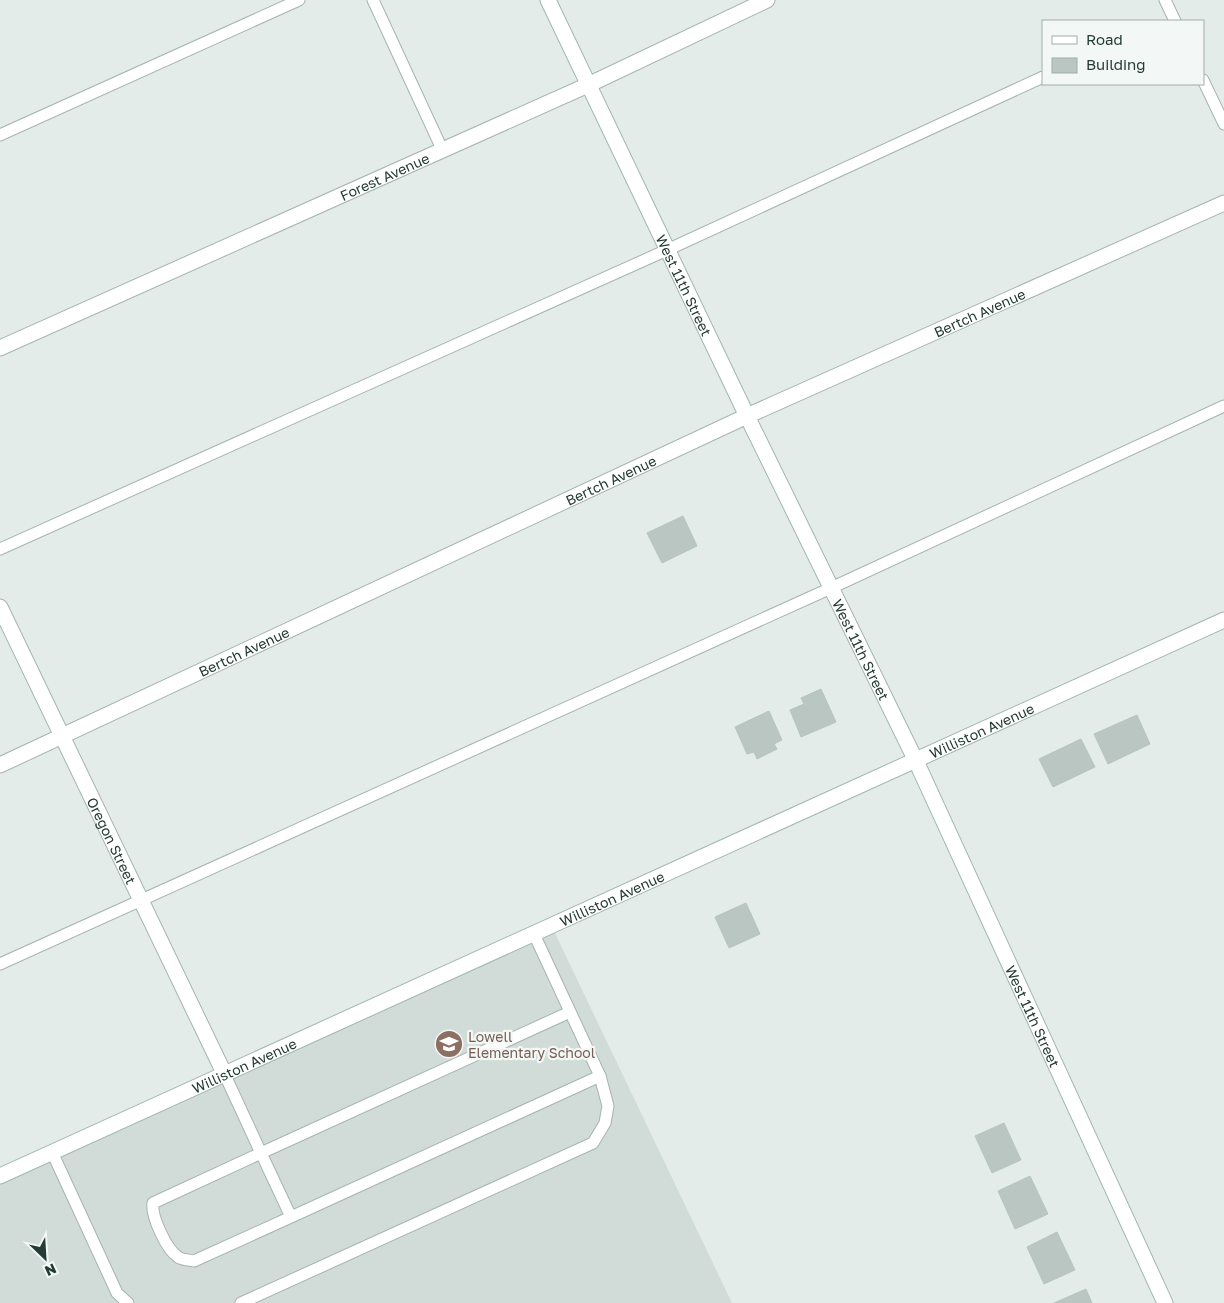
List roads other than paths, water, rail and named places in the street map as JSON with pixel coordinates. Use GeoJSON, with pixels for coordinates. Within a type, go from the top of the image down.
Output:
{"type":"FeatureCollection","features":[{"type":"Feature","properties":{"kind":"main road","name":"West 11th Street"},"geometry":{"type":"LineString","coordinates":[[548,0],[747,416],[916,761],[1165,1303]]}},
{"type":"Feature","properties":{"kind":"main road","name":"Forest Avenue"},"geometry":{"type":"LineString","coordinates":[[0,348],[588,85],[767,0]]}},
{"type":"Feature","properties":{"kind":"main road","name":"Bertch Avenue"},"geometry":{"type":"LineString","coordinates":[[0,765],[747,416],[1224,203]]}},
{"type":"Feature","properties":{"kind":"main road","name":"Oregon Street"},"geometry":{"type":"LineString","coordinates":[[0,607],[224,1073]]}},
{"type":"Feature","properties":{"kind":"main road","name":"Williston Avenue"},"geometry":{"type":"LineString","coordinates":[[0,1176],[1224,620]]}},
{"type":"Feature","properties":{"kind":"lane"},"geometry":{"type":"LineString","coordinates":[[0,135],[299,0]]}},
{"type":"Feature","properties":{"kind":"lane"},"geometry":{"type":"LineString","coordinates":[[373,0],[442,150]]}},
{"type":"Feature","properties":{"kind":"lane"},"geometry":{"type":"LineString","coordinates":[[1165,0],[1170,20]]}},
{"type":"Feature","properties":{"kind":"lane"},"geometry":{"type":"LineString","coordinates":[[0,550],[667,250],[1042,77]]}},
{"type":"Feature","properties":{"kind":"lane"},"geometry":{"type":"LineString","coordinates":[[1204,82],[1224,124]]}},
{"type":"Feature","properties":{"kind":"lane"},"geometry":{"type":"LineString","coordinates":[[0,964],[831,588],[1224,406]]}},
{"type":"Feature","properties":{"kind":"lane"},"geometry":{"type":"LineString","coordinates":[[241,1303],[593,1143],[605,1123],[608,1106],[600,1076],[534,934]]}},
{"type":"Feature","properties":{"kind":"lane"},"geometry":{"type":"LineString","coordinates":[[570,1012],[153,1203],[152,1212],[169,1249],[179,1258],[194,1261],[600,1076]]}},
{"type":"Feature","properties":{"kind":"lane"},"geometry":{"type":"LineString","coordinates":[[224,1073],[291,1216]]}},
{"type":"Feature","properties":{"kind":"lane"},"geometry":{"type":"LineString","coordinates":[[52,1152],[117,1293],[128,1303]]}},
{"type":"Feature","properties":{"kind":"place","name":"Lowell Elementary School"},"geometry":{"type":"Point","coordinates":[449,1044]}}]}
